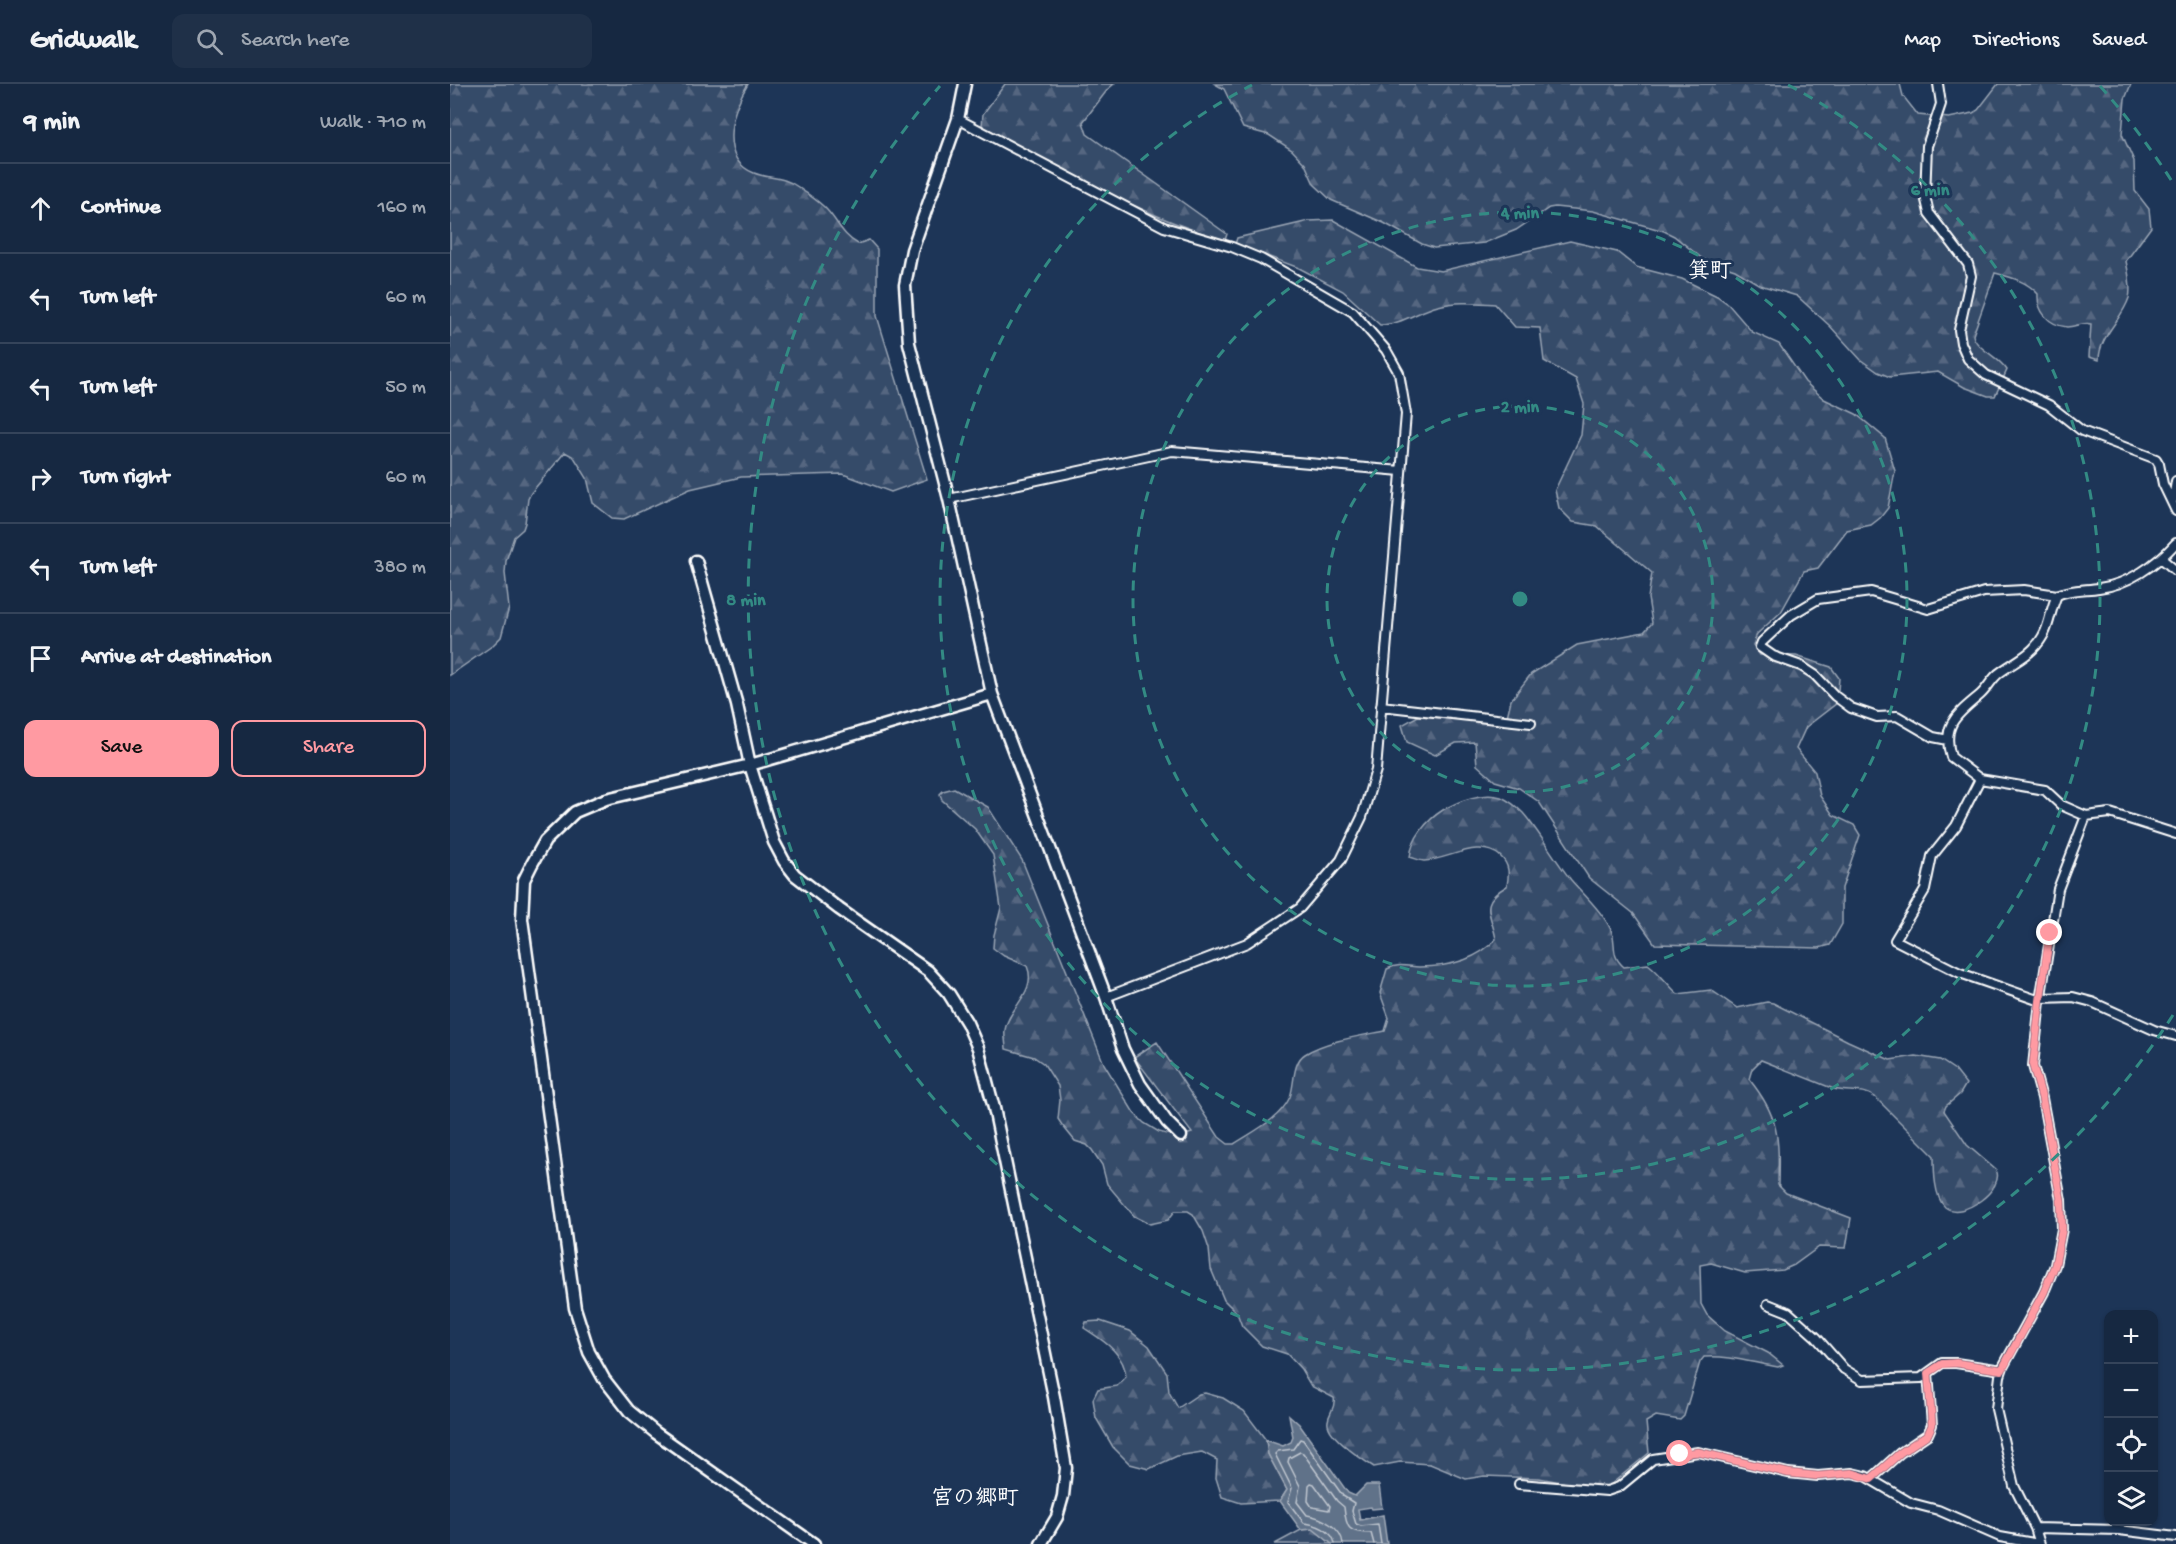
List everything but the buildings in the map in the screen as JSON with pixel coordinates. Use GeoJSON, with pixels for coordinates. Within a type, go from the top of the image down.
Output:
{"type":"FeatureCollection","features":[{"type":"Feature","properties":{"kind":"street"},"geometry":{"type":"LineString","coordinates":[[965,84],[958,119],[912,250],[905,285],[909,343],[950,499],[992,694],[1106,997],[1123,1049],[1140,1084],[1167,1122],[1181,1136]]}},
{"type":"Feature","properties":{"kind":"street"},"geometry":{"type":"LineString","coordinates":[[1938,84],[1941,104],[1927,146],[1925,196],[1929,213],[1968,264],[1971,276],[1959,330],[1961,343],[1968,359],[1986,375],[2049,405],[2082,431],[2156,459],[2163,484],[2176,511]]}},
{"type":"Feature","properties":{"kind":"street"},"geometry":{"type":"LineString","coordinates":[[958,119],[1164,227],[1232,247],[1261,260],[1353,312],[1386,350],[1399,373],[1406,414],[1376,770],[1362,817],[1341,860],[1300,908],[1247,943],[1106,997]]}},
{"type":"Feature","properties":{"kind":"street"},"geometry":{"type":"LineString","coordinates":[[950,499],[1172,450],[1401,471]]}},
{"type":"Feature","properties":{"kind":"street"},"geometry":{"type":"LineString","coordinates":[[2173,502],[2176,481]]}},
{"type":"Feature","properties":{"kind":"street"},"geometry":{"type":"LineString","coordinates":[[1948,740],[1933,737],[1897,716],[1877,717],[1851,708],[1835,696],[1815,675],[1801,666],[1773,656],[1760,647],[1762,642],[1791,615],[1818,599],[1871,592],[1928,609],[1984,592],[2024,590],[2057,595],[2065,591],[2103,588],[2128,579],[2162,559],[2176,543]]}},
{"type":"Feature","properties":{"kind":"street"},"geometry":{"type":"LineString","coordinates":[[2162,559],[2176,571]]}},
{"type":"Feature","properties":{"kind":"street"},"geometry":{"type":"LineString","coordinates":[[696,561],[737,705],[750,765],[774,842],[784,861],[795,874],[839,909],[928,971],[949,994],[967,1023],[978,1048],[994,1108],[1054,1397],[1066,1468],[1063,1496],[1057,1517],[1041,1544]]}},
{"type":"Feature","properties":{"kind":"street"},"geometry":{"type":"LineString","coordinates":[[2057,595],[2045,632],[2033,649],[1997,675],[1982,693],[1956,714],[1948,740],[1951,757],[1980,779],[2045,790],[2061,805],[2086,816],[2110,813],[2176,834]]}},
{"type":"Feature","properties":{"kind":"street"},"geometry":{"type":"LineString","coordinates":[[814,1544],[628,1411],[604,1380],[589,1352],[575,1308],[522,919],[524,880],[545,841],[575,812],[606,799],[750,765],[992,694]]}},
{"type":"Feature","properties":{"kind":"street"},"geometry":{"type":"LineString","coordinates":[[1381,706],[1530,723]]}},
{"type":"Feature","properties":{"kind":"street"},"geometry":{"type":"LineString","coordinates":[[1980,779],[1956,826],[1932,856],[1925,890],[1895,940],[1960,973],[2041,1000],[2073,997],[2092,1002],[2154,1030],[2176,1036]]}},
{"type":"Feature","properties":{"kind":"street"},"geometry":{"type":"LineString","coordinates":[[1519,1484],[1607,1491],[1619,1486],[1653,1459],[1698,1452],[1788,1473],[1818,1476],[1852,1473],[1871,1479],[1911,1503],[1938,1510],[2000,1537],[2039,1544],[2035,1528],[2014,1486],[1996,1409],[2002,1370],[2044,1292],[2055,1265],[2062,1229],[2061,1200],[2042,1098],[2033,1066],[2058,889],[2086,816]]}},
{"type":"Feature","properties":{"kind":"street"},"geometry":{"type":"LineString","coordinates":[[1768,1304],[1788,1312],[1816,1337],[1844,1369],[1862,1380],[1921,1378],[1942,1364],[1956,1363],[2002,1370]]}},
{"type":"Feature","properties":{"kind":"street"},"geometry":{"type":"LineString","coordinates":[[1871,1479],[1900,1453],[1928,1434],[1932,1425],[1928,1373]]}},
{"type":"Feature","properties":{"kind":"street"},"geometry":{"type":"LineString","coordinates":[[2035,1528],[2119,1530],[2176,1537]]}},
{"type":"Feature","properties":{"kind":"green space"},"geometry":{"type":"Polygon","coordinates":[[[450,84],[748,84],[737,106],[731,132],[735,156],[742,166],[754,173],[793,183],[824,207],[853,241],[858,244],[869,240],[877,249],[877,316],[927,479],[891,492],[843,474],[741,477],[690,489],[624,519],[612,518],[593,503],[587,478],[574,457],[565,452],[531,493],[523,529],[514,537],[506,561],[509,608],[501,637],[492,646],[450,675],[450,84]]]}},
{"type":"Feature","properties":{"kind":"green space"},"geometry":{"type":"Polygon","coordinates":[[[1005,84],[1114,84],[1083,122],[1087,134],[1227,234],[1225,240],[1193,230],[1131,204],[982,126],[983,114],[1005,84]]]}},
{"type":"Feature","properties":{"kind":"green space"},"geometry":{"type":"Polygon","coordinates":[[[1215,84],[1900,84],[1903,96],[1918,115],[1949,118],[1978,110],[1998,84],[2131,84],[2125,99],[2122,134],[2134,161],[2135,191],[2149,209],[2151,227],[2126,261],[2130,284],[2129,298],[2103,343],[2099,360],[2089,357],[2091,324],[2067,327],[2054,323],[2045,316],[2039,306],[2038,294],[2034,290],[2018,280],[1995,273],[1973,335],[1978,344],[2007,370],[1995,396],[1988,396],[1964,387],[1938,372],[1890,377],[1878,372],[1861,360],[1830,326],[1797,296],[1760,285],[1735,270],[1704,260],[1674,236],[1664,231],[1593,211],[1549,208],[1516,230],[1484,243],[1434,248],[1422,244],[1384,223],[1331,200],[1314,184],[1305,164],[1292,150],[1269,135],[1243,128],[1224,89],[1215,84]]]}},
{"type":"Feature","properties":{"kind":"green space"},"geometry":{"type":"Polygon","coordinates":[[[1333,220],[1417,267],[1441,271],[1570,241],[1617,252],[1636,267],[1682,279],[1717,296],[1728,304],[1752,332],[1779,344],[1805,382],[1824,399],[1856,414],[1885,438],[1895,471],[1888,508],[1871,525],[1847,530],[1818,568],[1804,571],[1781,612],[1757,634],[1753,645],[1760,655],[1796,656],[1831,667],[1839,678],[1837,703],[1806,727],[1796,749],[1815,772],[1820,796],[1833,815],[1854,825],[1860,835],[1842,888],[1842,924],[1830,945],[1819,948],[1655,944],[1633,913],[1589,878],[1539,802],[1519,788],[1495,781],[1477,765],[1475,742],[1456,743],[1435,755],[1407,742],[1402,725],[1418,716],[1506,721],[1511,700],[1531,674],[1577,645],[1644,632],[1652,623],[1648,598],[1652,573],[1597,526],[1573,522],[1559,508],[1555,490],[1581,435],[1584,404],[1576,379],[1544,361],[1540,328],[1515,327],[1495,304],[1474,303],[1452,303],[1438,306],[1395,323],[1380,325],[1343,291],[1299,268],[1235,244],[1237,238],[1309,221],[1333,220]]]}},
{"type":"Feature","properties":{"kind":"green space"},"geometry":{"type":"Polygon","coordinates":[[[954,788],[988,807],[1022,860],[1104,1064],[1134,1113],[1144,1123],[1159,1132],[1178,1137],[1192,1133],[1134,1057],[1157,1042],[1219,1137],[1228,1144],[1234,1144],[1266,1124],[1286,1105],[1292,1092],[1298,1062],[1305,1054],[1333,1042],[1385,1031],[1389,1018],[1380,993],[1387,969],[1399,965],[1419,967],[1451,964],[1480,952],[1496,939],[1489,903],[1498,892],[1507,886],[1508,878],[1507,866],[1500,856],[1492,851],[1473,849],[1433,860],[1420,861],[1410,857],[1417,836],[1437,814],[1463,800],[1494,795],[1507,800],[1523,813],[1571,880],[1592,902],[1612,932],[1616,957],[1624,967],[1648,964],[1678,994],[1711,990],[1737,1008],[1767,1002],[1773,1003],[1890,1060],[1916,1056],[1940,1060],[1955,1070],[1966,1084],[1944,1111],[1967,1145],[1996,1170],[1995,1185],[1981,1200],[1962,1210],[1945,1207],[1941,1203],[1937,1190],[1934,1156],[1875,1097],[1860,1092],[1834,1089],[1761,1060],[1752,1069],[1749,1079],[1767,1105],[1776,1129],[1778,1185],[1786,1193],[1851,1218],[1846,1248],[1819,1247],[1783,1270],[1745,1273],[1711,1263],[1700,1265],[1701,1304],[1707,1315],[1725,1331],[1768,1353],[1783,1365],[1778,1367],[1731,1358],[1704,1357],[1700,1362],[1684,1416],[1680,1420],[1656,1416],[1646,1422],[1649,1453],[1604,1490],[1539,1478],[1484,1476],[1466,1479],[1430,1464],[1400,1462],[1374,1467],[1346,1447],[1332,1433],[1328,1421],[1334,1398],[1311,1386],[1301,1369],[1287,1354],[1262,1346],[1242,1326],[1237,1313],[1224,1300],[1211,1269],[1209,1249],[1203,1231],[1193,1214],[1188,1211],[1175,1211],[1168,1220],[1150,1224],[1134,1216],[1107,1184],[1102,1165],[1092,1150],[1087,1145],[1075,1141],[1058,1119],[1060,1100],[1058,1086],[1044,1064],[1034,1057],[1006,1049],[1007,1022],[1026,992],[1029,975],[1027,966],[1004,956],[993,948],[1001,908],[993,855],[975,829],[942,800],[940,794],[943,791],[954,788]]]}},
{"type":"Feature","properties":{"kind":"green space"},"geometry":{"type":"Polygon","coordinates":[[[1100,1321],[1130,1331],[1149,1346],[1167,1373],[1169,1392],[1178,1408],[1199,1394],[1205,1393],[1223,1398],[1244,1411],[1266,1440],[1268,1454],[1287,1490],[1280,1501],[1241,1503],[1222,1497],[1216,1478],[1217,1460],[1202,1452],[1177,1456],[1149,1469],[1130,1464],[1113,1447],[1096,1418],[1093,1399],[1098,1389],[1117,1386],[1126,1377],[1125,1368],[1117,1354],[1105,1342],[1084,1328],[1086,1322],[1100,1321]]]}},
{"type":"Feature","properties":{"kind":"green space"},"geometry":{"type":"Polygon","coordinates":[[[1313,1529],[1332,1544],[1275,1544],[1301,1530],[1313,1529]]]}},
{"type":"Feature","properties":{"kind":"water"},"geometry":{"type":"Polygon","coordinates":[[[1289,1415],[1299,1424],[1348,1493],[1355,1496],[1366,1485],[1379,1485],[1382,1508],[1358,1509],[1360,1520],[1383,1515],[1387,1544],[1332,1544],[1313,1529],[1301,1530],[1280,1501],[1287,1490],[1268,1454],[1266,1440],[1283,1446],[1291,1442],[1293,1437],[1289,1415]]]}},
{"type":"Feature","properties":{"kind":"district","name":"箕町"},"geometry":{"type":"Point","coordinates":[1710,269]}},
{"type":"Feature","properties":{"kind":"district","name":"宮の郷町"},"geometry":{"type":"Point","coordinates":[975,1496]}},
{"type":"Feature","properties":{"kind":"route"},"geometry":{"type":"LineString","coordinates":[[1680,1454],[1698,1452],[1788,1473],[1818,1476],[1852,1473],[1871,1479],[1881,1468],[1928,1434],[1932,1425],[1928,1373],[1942,1364],[1956,1363],[2002,1370],[2044,1292],[2055,1265],[2062,1229],[2061,1200],[2042,1098],[2033,1066],[2050,933]]}}]}
